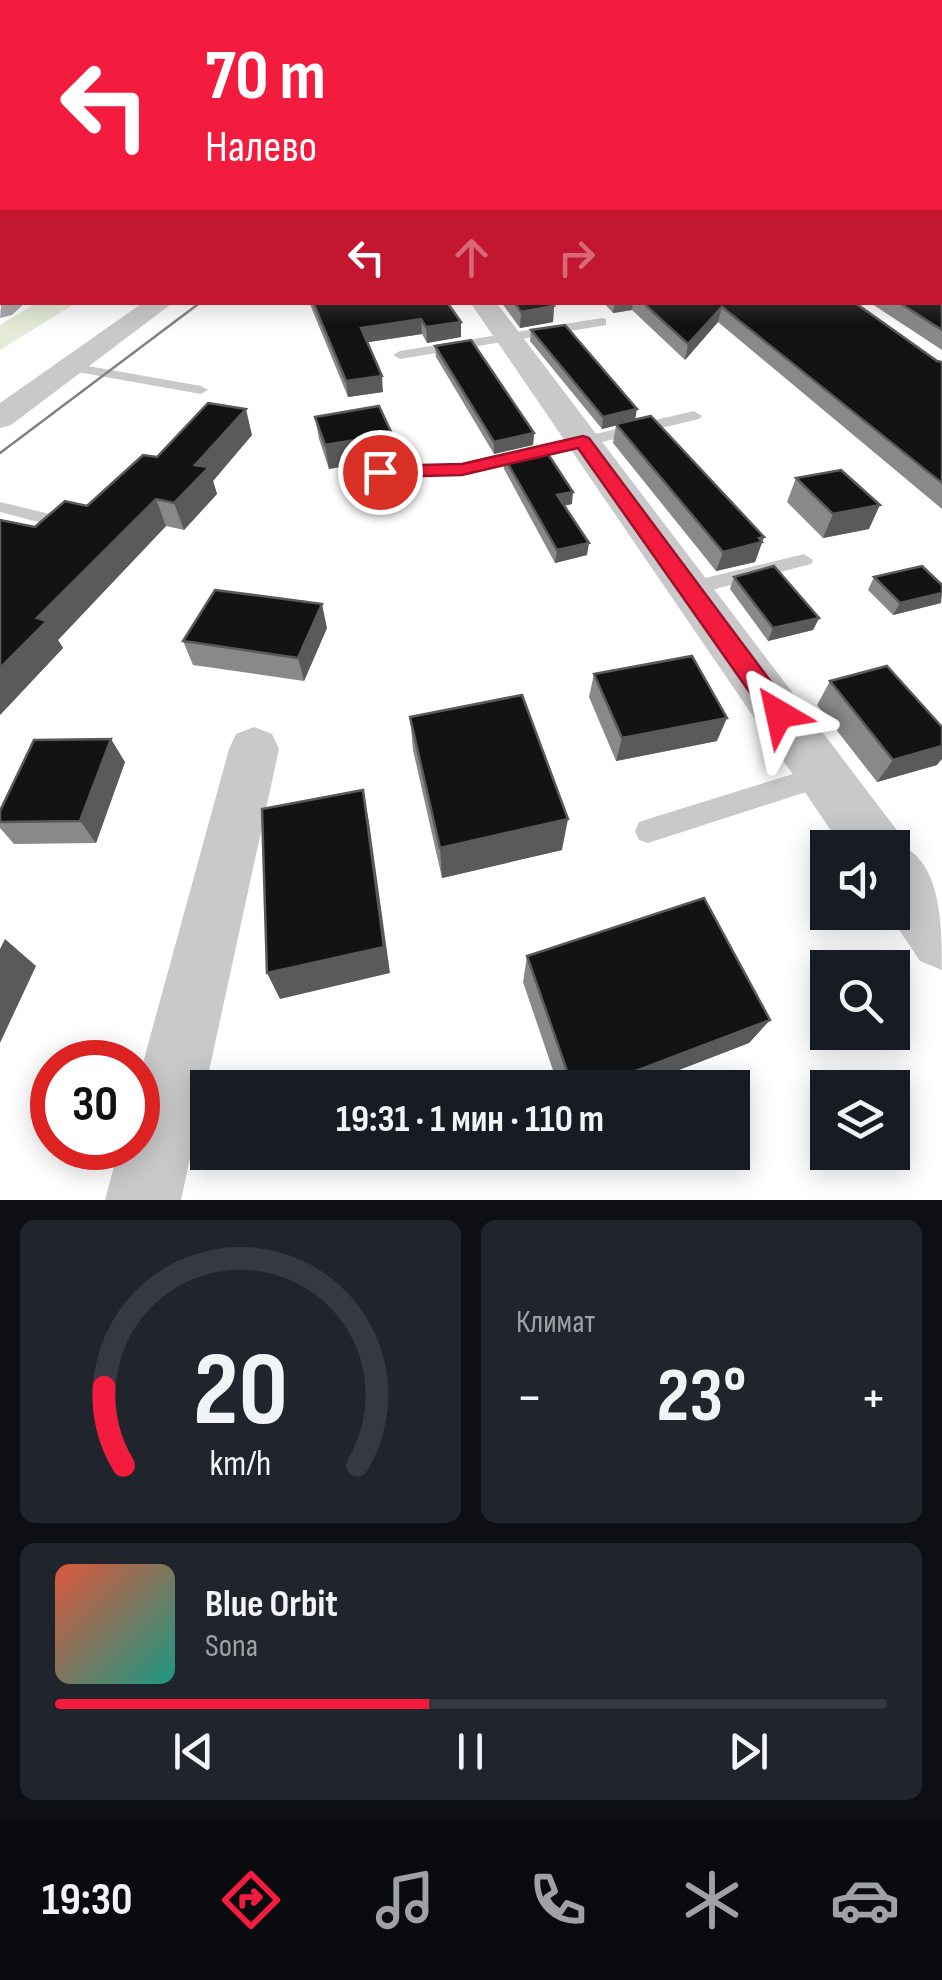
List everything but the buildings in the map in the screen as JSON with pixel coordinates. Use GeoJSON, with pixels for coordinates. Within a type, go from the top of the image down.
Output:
{"type":"FeatureCollection","features":[{"type":"Feature","properties":{"kind":"street"},"geometry":{"type":"LineString","coordinates":[[0,418],[158,305]]}},
{"type":"Feature","properties":{"kind":"street"},"geometry":{"type":"LineString","coordinates":[[484,305],[863,830]]}},
{"type":"Feature","properties":{"kind":"street"},"geometry":{"type":"LineString","coordinates":[[143,1200],[254,748]]}},
{"type":"Feature","properties":{"kind":"street"},"geometry":{"type":"LineString","coordinates":[[910,895],[942,939]]}},
{"type":"Feature","properties":{"kind":"lane"},"geometry":{"type":"LineString","coordinates":[[400,355],[602,322]]}},
{"type":"Feature","properties":{"kind":"lane"},"geometry":{"type":"LineString","coordinates":[[70,367],[201,390]]}},
{"type":"Feature","properties":{"kind":"lane"},"geometry":{"type":"LineString","coordinates":[[380,472],[462,470],[694,416]]}},
{"type":"Feature","properties":{"kind":"lane"},"geometry":{"type":"LineString","coordinates":[[0,507],[68,524]]}},
{"type":"Feature","properties":{"kind":"lane"},"geometry":{"type":"LineString","coordinates":[[689,589],[804,560]]}},
{"type":"Feature","properties":{"kind":"lane"},"geometry":{"type":"LineString","coordinates":[[648,830],[824,776]]}},
{"type":"Feature","properties":{"kind":"green space"},"geometry":{"type":"Polygon","coordinates":[[[33,305],[73,305],[0,350],[0,325],[33,305]]]}},
{"type":"Feature","properties":{"kind":"tram line"},"geometry":{"type":"LineString","coordinates":[[0,453],[197,305]]}},
{"type":"Feature","properties":{"kind":"route"},"geometry":{"type":"LineString","coordinates":[[380,472],[462,470],[583,442],[779,714]]}}]}
